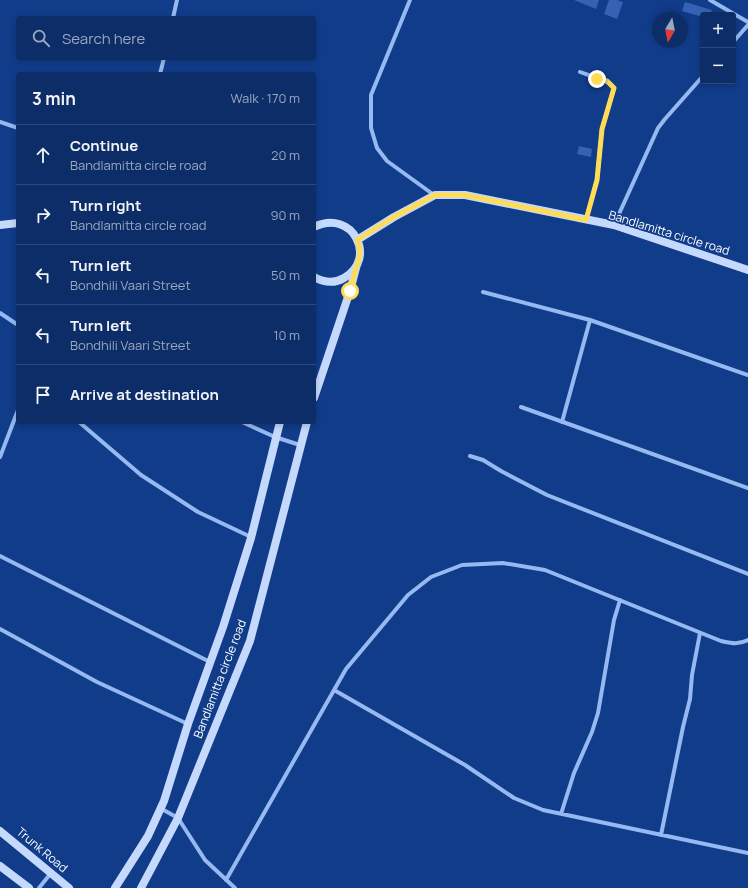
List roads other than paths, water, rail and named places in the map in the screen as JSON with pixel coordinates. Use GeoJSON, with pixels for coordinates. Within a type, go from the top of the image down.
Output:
{"type":"FeatureCollection","features":[{"type":"Feature","properties":{"kind":"street"},"geometry":{"type":"LineString","coordinates":[[173,16],[177,0]]}},
{"type":"Feature","properties":{"kind":"street"},"geometry":{"type":"LineString","coordinates":[[410,0],[371,95],[371,128],[377,148],[387,161],[435,195]]}},
{"type":"Feature","properties":{"kind":"street"},"geometry":{"type":"LineString","coordinates":[[710,0],[716,2],[748,24],[736,38]]}},
{"type":"Feature","properties":{"kind":"street"},"geometry":{"type":"LineString","coordinates":[[160,72],[164,60]]}},
{"type":"Feature","properties":{"kind":"street"},"geometry":{"type":"LineString","coordinates":[[580,72],[607,81],[614,88],[602,129],[597,180],[586,220]]}},
{"type":"Feature","properties":{"kind":"street"},"geometry":{"type":"LineString","coordinates":[[614,225],[658,128],[664,119],[700,79]]}},
{"type":"Feature","properties":{"kind":"street"},"geometry":{"type":"LineString","coordinates":[[0,122],[16,127]]}},
{"type":"Feature","properties":{"kind":"street","name":"Bandlamitta circle road"},"geometry":{"type":"LineString","coordinates":[[357,240],[394,217],[435,195],[465,195],[614,225],[748,270]]}},
{"type":"Feature","properties":{"kind":"street"},"geometry":{"type":"LineString","coordinates":[[316,226],[329,222],[338,223],[349,229],[357,240],[360,249],[359,259],[350,291],[316,392]]}},
{"type":"Feature","properties":{"kind":"street"},"geometry":{"type":"LineString","coordinates":[[0,225],[16,223]]}},
{"type":"Feature","properties":{"kind":"street"},"geometry":{"type":"LineString","coordinates":[[316,278],[321,281],[330,282],[340,280],[349,276],[356,268]]}},
{"type":"Feature","properties":{"kind":"street"},"geometry":{"type":"LineString","coordinates":[[483,292],[590,320],[748,376]]}},
{"type":"Feature","properties":{"kind":"street"},"geometry":{"type":"LineString","coordinates":[[0,313],[16,324]]}},
{"type":"Feature","properties":{"kind":"street"},"geometry":{"type":"LineString","coordinates":[[562,422],[590,320]]}},
{"type":"Feature","properties":{"kind":"street"},"geometry":{"type":"LineString","coordinates":[[521,407],[748,488]]}},
{"type":"Feature","properties":{"kind":"street"},"geometry":{"type":"LineString","coordinates":[[0,457],[16,415]]}},
{"type":"Feature","properties":{"kind":"street"},"geometry":{"type":"LineString","coordinates":[[81,424],[141,474],[198,512],[251,538]]}},
{"type":"Feature","properties":{"kind":"street"},"geometry":{"type":"LineString","coordinates":[[247,424],[276,437],[300,445]]}},
{"type":"Feature","properties":{"kind":"street"},"geometry":{"type":"LineString","coordinates":[[116,888],[148,836],[160,808],[223,627],[251,538],[279,424]]}},
{"type":"Feature","properties":{"kind":"street","name":"Bandlamitta circle road"},"geometry":{"type":"LineString","coordinates":[[141,888],[178,818],[250,642],[306,424]]}},
{"type":"Feature","properties":{"kind":"street"},"geometry":{"type":"LineString","coordinates":[[470,456],[483,460],[547,495],[748,574]]}},
{"type":"Feature","properties":{"kind":"street"},"geometry":{"type":"LineString","coordinates":[[0,556],[210,662]]}},
{"type":"Feature","properties":{"kind":"street"},"geometry":{"type":"LineString","coordinates":[[226,880],[346,669],[408,595],[431,577],[462,566],[503,563],[545,570],[700,633],[731,644],[743,643],[748,640]]}},
{"type":"Feature","properties":{"kind":"street"},"geometry":{"type":"LineString","coordinates":[[561,814],[574,773],[592,732],[598,714],[614,620],[620,600]]}},
{"type":"Feature","properties":{"kind":"street"},"geometry":{"type":"LineString","coordinates":[[0,630],[97,682],[188,724]]}},
{"type":"Feature","properties":{"kind":"street"},"geometry":{"type":"LineString","coordinates":[[661,835],[690,699],[692,676],[700,633]]}},
{"type":"Feature","properties":{"kind":"street"},"geometry":{"type":"LineString","coordinates":[[334,690],[465,765],[514,798],[544,810],[748,853]]}},
{"type":"Feature","properties":{"kind":"street"},"geometry":{"type":"LineString","coordinates":[[160,808],[178,818],[205,860],[234,888]]}},
{"type":"Feature","properties":{"kind":"street","name":"Trunk Road"},"geometry":{"type":"LineString","coordinates":[[0,831],[69,888]]}},
{"type":"Feature","properties":{"kind":"street"},"geometry":{"type":"LineString","coordinates":[[0,866],[29,888]]}},
{"type":"Feature","properties":{"kind":"street"},"geometry":{"type":"LineString","coordinates":[[39,888],[50,873]]}}]}
